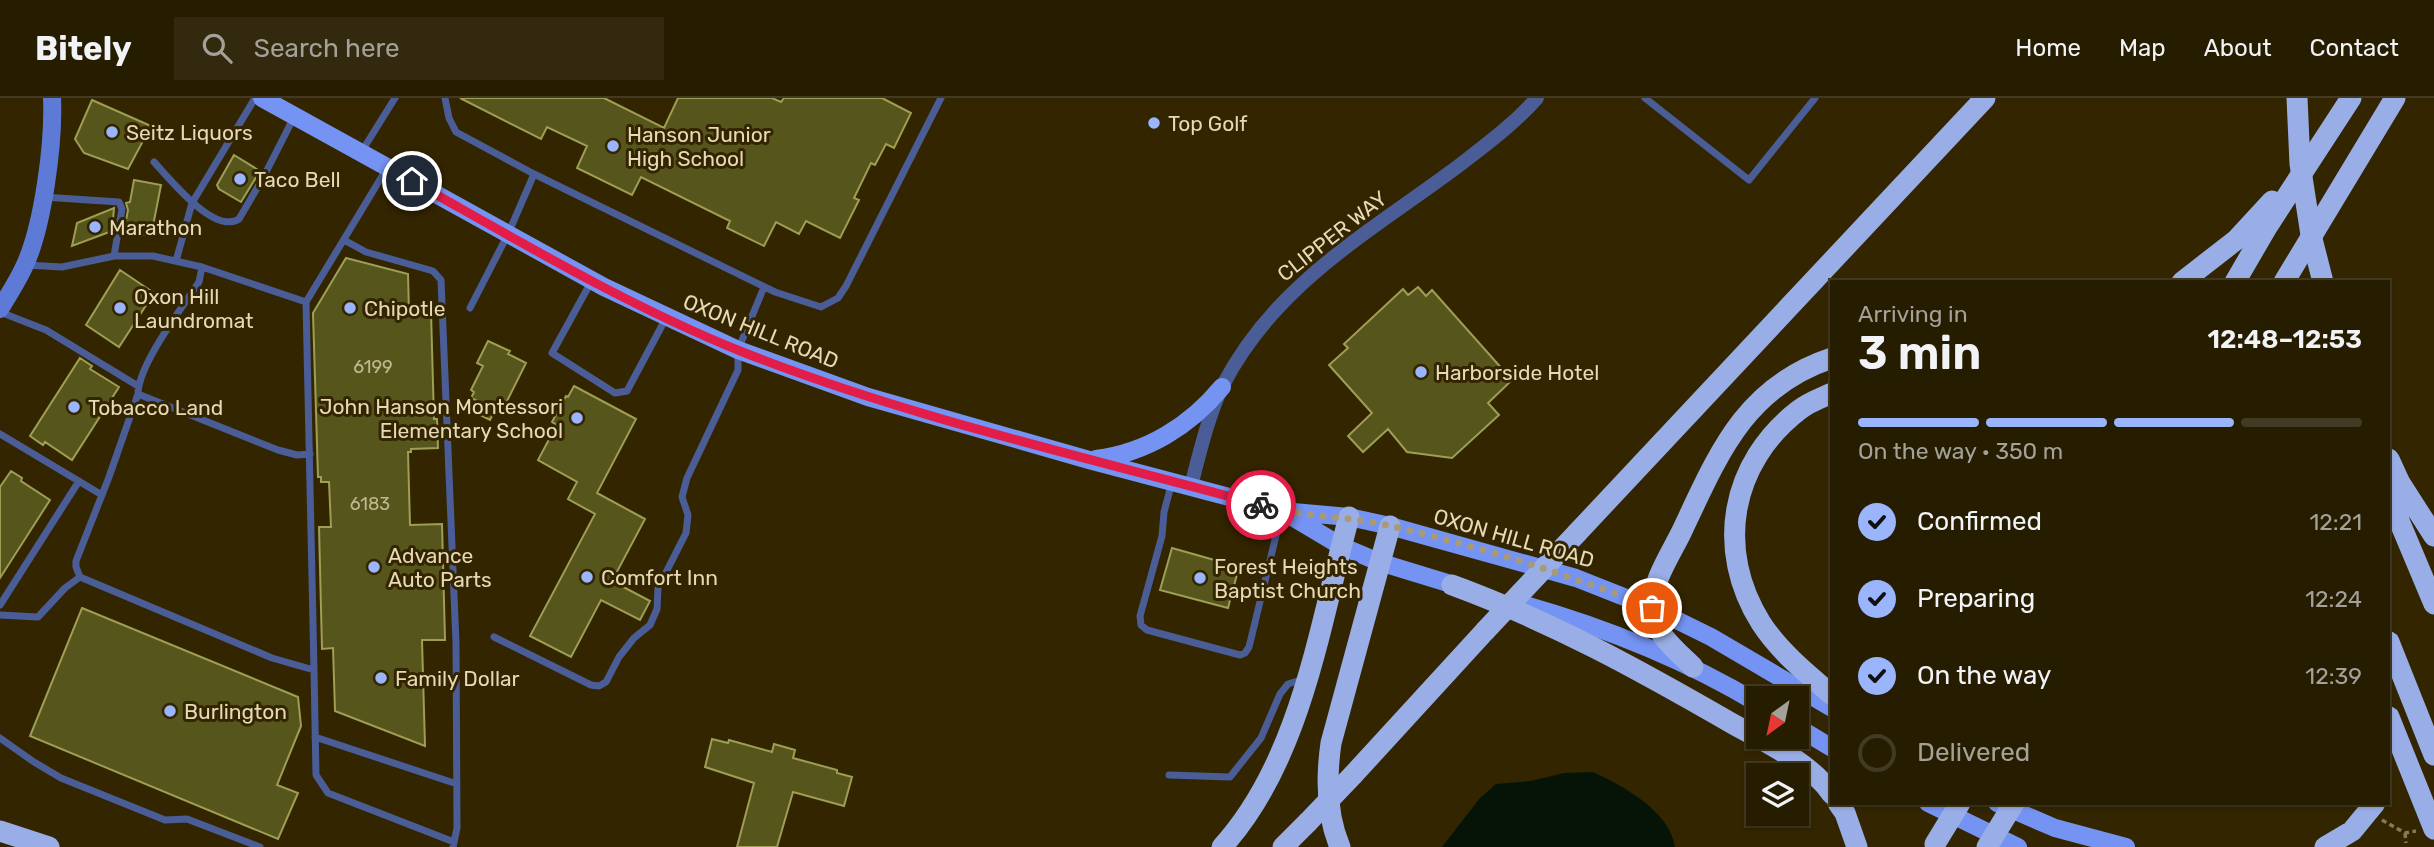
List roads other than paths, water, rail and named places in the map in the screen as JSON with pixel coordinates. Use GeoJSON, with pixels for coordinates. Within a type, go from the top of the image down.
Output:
{"type":"FeatureCollection","features":[{"type":"Feature","properties":{"kind":"highway"},"geometry":{"type":"LineString","coordinates":[[1283,847],[1985,98]]}},
{"type":"Feature","properties":{"kind":"highway"},"geometry":{"type":"LineString","coordinates":[[2297,98],[2300,164],[2311,235],[2322,280]]}},
{"type":"Feature","properties":{"kind":"highway"},"geometry":{"type":"LineString","coordinates":[[2236,280],[2267,227],[2351,98]]}},
{"type":"Feature","properties":{"kind":"highway"},"geometry":{"type":"LineString","coordinates":[[2285,280],[2396,98]]}},
{"type":"Feature","properties":{"kind":"highway"},"geometry":{"type":"LineString","coordinates":[[2185,280],[2236,240],[2312,159]]}},
{"type":"Feature","properties":{"kind":"highway"},"geometry":{"type":"LineString","coordinates":[[2294,280],[2302,250]]}},
{"type":"Feature","properties":{"kind":"highway"},"geometry":{"type":"LineString","coordinates":[[1693,667],[1667,642],[1655,623],[1652,608],[1660,577],[1711,469],[1733,432],[1755,404],[1776,385],[1806,366],[1830,359]]}},
{"type":"Feature","properties":{"kind":"highway"},"geometry":{"type":"LineString","coordinates":[[1830,394],[1801,408],[1773,433],[1753,460],[1740,494],[1734,524],[1735,557],[1747,596],[1762,625],[1787,655],[1830,693]]}},
{"type":"Feature","properties":{"kind":"highway"},"geometry":{"type":"LineString","coordinates":[[2390,461],[2400,483],[2434,536]]}},
{"type":"Feature","properties":{"kind":"highway"},"geometry":{"type":"LineString","coordinates":[[2390,492],[2434,604]]}},
{"type":"Feature","properties":{"kind":"highway"},"geometry":{"type":"LineString","coordinates":[[1222,847],[1253,805],[1291,728],[1308,677],[1349,517]]}},
{"type":"Feature","properties":{"kind":"highway"},"geometry":{"type":"LineString","coordinates":[[1340,847],[1333,830],[1326,776],[1331,743],[1390,526]]}},
{"type":"Feature","properties":{"kind":"highway"},"geometry":{"type":"LineString","coordinates":[[1452,585],[1517,610],[1618,658],[1795,760],[1830,791]]}},
{"type":"Feature","properties":{"kind":"highway"},"geometry":{"type":"LineString","coordinates":[[2390,644],[2432,746]]}},
{"type":"Feature","properties":{"kind":"highway"},"geometry":{"type":"LineString","coordinates":[[2390,720],[2426,830]]}},
{"type":"Feature","properties":{"kind":"highway"},"geometry":{"type":"LineString","coordinates":[[1839,805],[1857,847]]}},
{"type":"Feature","properties":{"kind":"highway"},"geometry":{"type":"LineString","coordinates":[[1934,845],[1959,805]]}},
{"type":"Feature","properties":{"kind":"highway"},"geometry":{"type":"LineString","coordinates":[[1987,847],[2013,805]]}},
{"type":"Feature","properties":{"kind":"highway"},"geometry":{"type":"LineString","coordinates":[[2325,847],[2378,811]]}},
{"type":"Feature","properties":{"kind":"highway"},"geometry":{"type":"LineString","coordinates":[[0,833],[27,847]]}},
{"type":"Feature","properties":{"kind":"highway"},"geometry":{"type":"LineString","coordinates":[[0,833],[49,847]]}},
{"type":"Feature","properties":{"kind":"main road","name":"OXON HILL ROAD"},"geometry":{"type":"LineString","coordinates":[[262,98],[592,280],[738,350],[868,397],[1089,460],[1282,511],[1349,517],[1390,526],[1576,578],[1652,608],[1711,637],[1830,707]]}},
{"type":"Feature","properties":{"kind":"main road"},"geometry":{"type":"LineString","coordinates":[[0,311],[25,265],[43,197],[49,159],[50,99]]}},
{"type":"Feature","properties":{"kind":"main road"},"geometry":{"type":"LineString","coordinates":[[1089,460],[1124,454],[1172,432],[1192,419],[1222,387]]}},
{"type":"Feature","properties":{"kind":"main road","name":"OXON HILL ROAD"},"geometry":{"type":"LineString","coordinates":[[1282,511],[1341,546],[1380,562],[1581,621],[1626,637],[1693,667],[1746,697]]}},
{"type":"Feature","properties":{"kind":"main road"},"geometry":{"type":"LineString","coordinates":[[1810,735],[1830,747]]}},
{"type":"Feature","properties":{"kind":"main road"},"geometry":{"type":"LineString","coordinates":[[1932,805],[2018,847]]}},
{"type":"Feature","properties":{"kind":"main road"},"geometry":{"type":"LineString","coordinates":[[2002,805],[2055,828],[2126,847]]}},
{"type":"Feature","properties":{"kind":"street","name":"CLIPPER WAY"},"geometry":{"type":"LineString","coordinates":[[1191,486],[1222,387],[1246,346],[1268,316],[1342,249],[1406,205],[1511,125],[1537,98]]}},
{"type":"Feature","properties":{"kind":"lane"},"geometry":{"type":"LineString","coordinates":[[176,261],[192,203],[255,98]]}},
{"type":"Feature","properties":{"kind":"lane"},"geometry":{"type":"LineString","coordinates":[[361,153],[396,98]]}},
{"type":"Feature","properties":{"kind":"lane"},"geometry":{"type":"LineString","coordinates":[[445,98],[449,118],[456,132],[534,174],[764,287],[821,307],[838,298],[846,286],[941,98]]}},
{"type":"Feature","properties":{"kind":"lane"},"geometry":{"type":"LineString","coordinates":[[1645,98],[1749,180],[1815,98]]}},
{"type":"Feature","properties":{"kind":"lane"},"geometry":{"type":"LineString","coordinates":[[154,162],[192,203],[225,224],[239,219],[294,116]]}},
{"type":"Feature","properties":{"kind":"lane"},"geometry":{"type":"LineString","coordinates":[[344,240],[366,253],[433,271],[441,279],[456,643],[457,828],[453,845],[328,793],[316,775],[306,302],[387,167]]}},
{"type":"Feature","properties":{"kind":"lane"},"geometry":{"type":"LineString","coordinates":[[470,308],[508,234],[534,174]]}},
{"type":"Feature","properties":{"kind":"lane"},"geometry":{"type":"LineString","coordinates":[[43,197],[119,202],[122,209],[114,256]]}},
{"type":"Feature","properties":{"kind":"lane"},"geometry":{"type":"LineString","coordinates":[[25,265],[62,267],[114,256],[153,256],[202,267],[306,302]]}},
{"type":"Feature","properties":{"kind":"lane"},"geometry":{"type":"LineString","coordinates":[[202,267],[199,282],[146,365],[75,567],[80,577],[272,658],[314,670]]}},
{"type":"Feature","properties":{"kind":"lane"},"geometry":{"type":"LineString","coordinates":[[592,280],[552,352],[615,393],[622,394],[627,391],[667,317]]}},
{"type":"Feature","properties":{"kind":"lane"},"geometry":{"type":"LineString","coordinates":[[494,637],[599,686],[606,682],[619,657],[634,638],[650,625],[657,609],[658,587],[686,533],[688,515],[682,497],[687,478],[738,370],[738,350],[764,287]]}},
{"type":"Feature","properties":{"kind":"lane"},"geometry":{"type":"LineString","coordinates":[[0,311],[46,330],[138,390],[278,450],[297,455],[310,454]]}},
{"type":"Feature","properties":{"kind":"lane"},"geometry":{"type":"LineString","coordinates":[[0,434],[102,495]]}},
{"type":"Feature","properties":{"kind":"lane"},"geometry":{"type":"LineString","coordinates":[[0,605],[79,481]]}},
{"type":"Feature","properties":{"kind":"lane"},"geometry":{"type":"LineString","coordinates":[[1172,481],[1164,512],[1162,536],[1140,617],[1141,625],[1146,630],[1240,655],[1245,653],[1249,647],[1282,511]]}},
{"type":"Feature","properties":{"kind":"lane"},"geometry":{"type":"LineString","coordinates":[[0,615],[38,617],[65,588],[80,577]]}},
{"type":"Feature","properties":{"kind":"lane"},"geometry":{"type":"LineString","coordinates":[[1169,775],[1230,777],[1261,738],[1280,694],[1288,684],[1308,677]]}},
{"type":"Feature","properties":{"kind":"lane"},"geometry":{"type":"LineString","coordinates":[[315,737],[457,784]]}},
{"type":"Feature","properties":{"kind":"lane"},"geometry":{"type":"LineString","coordinates":[[0,738],[61,778],[165,820],[187,819],[260,847]]}},
{"type":"Feature","properties":{"kind":"place","name":"Top Golf"},"geometry":{"type":"Point","coordinates":[1154,123]}},
{"type":"Feature","properties":{"kind":"place","name":"Seitz Liquors"},"geometry":{"type":"Point","coordinates":[112,132]}},
{"type":"Feature","properties":{"kind":"place","name":"Hanson Junior High School"},"geometry":{"type":"Point","coordinates":[613,146]}},
{"type":"Feature","properties":{"kind":"place","name":"Taco Bell"},"geometry":{"type":"Point","coordinates":[240,179]}},
{"type":"Feature","properties":{"kind":"place","name":"Marathon"},"geometry":{"type":"Point","coordinates":[95,227]}},
{"type":"Feature","properties":{"kind":"place","name":"Oxon Hill Laundromat"},"geometry":{"type":"Point","coordinates":[120,308]}},
{"type":"Feature","properties":{"kind":"place","name":"Chipotle"},"geometry":{"type":"Point","coordinates":[350,308]}},
{"type":"Feature","properties":{"kind":"place","name":"Harborside Hotel"},"geometry":{"type":"Point","coordinates":[1421,372]}},
{"type":"Feature","properties":{"kind":"place","name":"Tobacco Land"},"geometry":{"type":"Point","coordinates":[74,407]}},
{"type":"Feature","properties":{"kind":"place","name":"John Hanson Montessori Elementary School"},"geometry":{"type":"Point","coordinates":[577,418]}},
{"type":"Feature","properties":{"kind":"place","name":"Advance Auto Parts"},"geometry":{"type":"Point","coordinates":[374,567]}},
{"type":"Feature","properties":{"kind":"place","name":"Comfort Inn"},"geometry":{"type":"Point","coordinates":[587,577]}},
{"type":"Feature","properties":{"kind":"place","name":"Forest Heights Baptist Church"},"geometry":{"type":"Point","coordinates":[1200,578]}},
{"type":"Feature","properties":{"kind":"place","name":"Family Dollar"},"geometry":{"type":"Point","coordinates":[381,678]}},
{"type":"Feature","properties":{"kind":"place","name":"Burlington"},"geometry":{"type":"Point","coordinates":[170,711]}}]}
